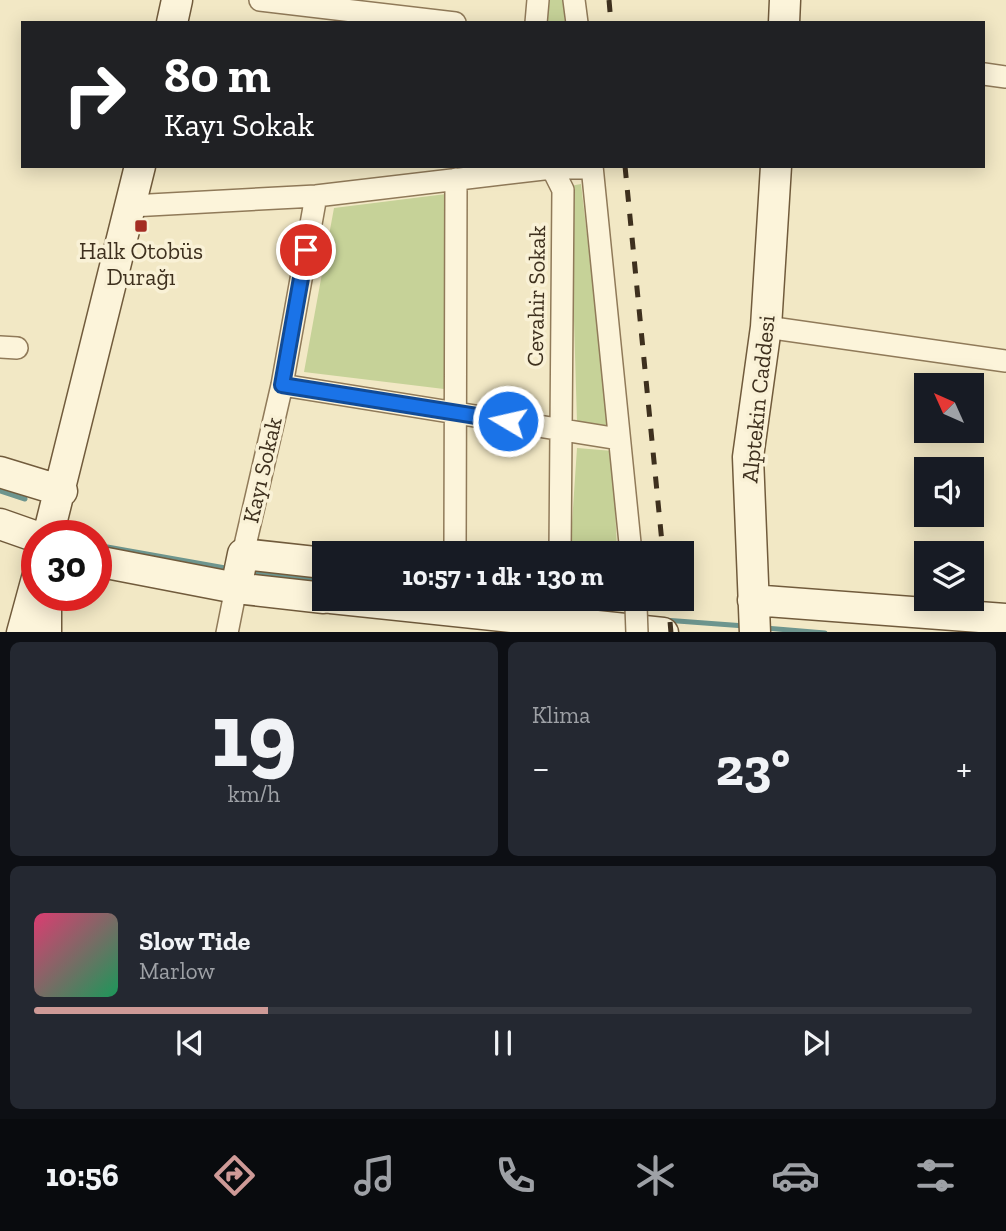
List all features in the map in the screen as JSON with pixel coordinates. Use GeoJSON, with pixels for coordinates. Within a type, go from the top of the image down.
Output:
{"type":"FeatureCollection","features":[{"type":"Feature","properties":{"kind":"street"},"geometry":{"type":"LineString","coordinates":[[172,21],[177,0]]}},
{"type":"Feature","properties":{"kind":"street"},"geometry":{"type":"LineString","coordinates":[[260,0],[438,21]]}},
{"type":"Feature","properties":{"kind":"street"},"geometry":{"type":"LineString","coordinates":[[537,21],[538,0]]}},
{"type":"Feature","properties":{"kind":"street"},"geometry":{"type":"LineString","coordinates":[[575,0],[577,21]]}},
{"type":"Feature","properties":{"kind":"street"},"geometry":{"type":"LineString","coordinates":[[784,21],[785,0]]}},
{"type":"Feature","properties":{"kind":"street"},"geometry":{"type":"LineString","coordinates":[[985,74],[1006,77]]}},
{"type":"Feature","properties":{"kind":"street"},"geometry":{"type":"LineString","coordinates":[[53,520],[140,168]]}},
{"type":"Feature","properties":{"kind":"street"},"geometry":{"type":"LineString","coordinates":[[131,206],[316,196],[543,168]]}},
{"type":"Feature","properties":{"kind":"street","name":"Cevahir Sokak"},"geometry":{"type":"LineString","coordinates":[[552,168],[563,190],[559,541]]}},
{"type":"Feature","properties":{"kind":"street"},"geometry":{"type":"LineString","coordinates":[[592,168],[630,541]]}},
{"type":"Feature","properties":{"kind":"street","name":"Alptekin Caddesi"},"geometry":{"type":"LineString","coordinates":[[754,615],[748,457],[766,327],[776,168]]}},
{"type":"Feature","properties":{"kind":"street"},"geometry":{"type":"LineString","coordinates":[[455,541],[456,179]]}},
{"type":"Feature","properties":{"kind":"street","name":"Kayı Sokak"},"geometry":{"type":"LineString","coordinates":[[227,632],[282,385],[316,196]]}},
{"type":"Feature","properties":{"kind":"street"},"geometry":{"type":"LineString","coordinates":[[766,327],[1006,361]]}},
{"type":"Feature","properties":{"kind":"street"},"geometry":{"type":"LineString","coordinates":[[282,385],[620,439]]}},
{"type":"Feature","properties":{"kind":"street"},"geometry":{"type":"LineString","coordinates":[[0,472],[62,491]]}},
{"type":"Feature","properties":{"kind":"street"},"geometry":{"type":"LineString","coordinates":[[0,524],[21,531]]}},
{"type":"Feature","properties":{"kind":"street"},"geometry":{"type":"LineString","coordinates":[[112,562],[239,574],[312,595]]}},
{"type":"Feature","properties":{"kind":"street"},"geometry":{"type":"LineString","coordinates":[[239,574],[312,565]]}},
{"type":"Feature","properties":{"kind":"street"},"geometry":{"type":"LineString","coordinates":[[22,632],[28,611]]}},
{"type":"Feature","properties":{"kind":"street"},"geometry":{"type":"LineString","coordinates":[[46,611],[46,632]]}},
{"type":"Feature","properties":{"kind":"street"},"geometry":{"type":"LineString","coordinates":[[455,612],[634,617],[663,632]]}},
{"type":"Feature","properties":{"kind":"street"},"geometry":{"type":"LineString","coordinates":[[754,615],[1006,619]]}},
{"type":"Feature","properties":{"kind":"green space"},"geometry":{"type":"Polygon","coordinates":[[[545,0],[563,0],[565,21],[544,21],[545,0]]]}},
{"type":"Feature","properties":{"kind":"green space"},"geometry":{"type":"Polygon","coordinates":[[[581,184],[610,429],[577,422],[570,186],[581,184]]]}},
{"type":"Feature","properties":{"kind":"green space"},"geometry":{"type":"Polygon","coordinates":[[[446,194],[444,389],[304,372],[334,208],[446,194]]]}},
{"type":"Feature","properties":{"kind":"green space"},"geometry":{"type":"Polygon","coordinates":[[[577,448],[613,451],[617,541],[571,541],[577,448]]]}},
{"type":"Feature","properties":{"kind":"waterway"},"geometry":{"type":"LineString","coordinates":[[0,491],[25,499]]}},
{"type":"Feature","properties":{"kind":"waterway"},"geometry":{"type":"LineString","coordinates":[[112,548],[231,569]]}},
{"type":"Feature","properties":{"kind":"waterway"},"geometry":{"type":"LineString","coordinates":[[248,571],[312,579]]}},
{"type":"Feature","properties":{"kind":"waterway"},"geometry":{"type":"LineString","coordinates":[[664,620],[745,626]]}},
{"type":"Feature","properties":{"kind":"waterway"},"geometry":{"type":"LineString","coordinates":[[765,628],[813,632]]}},
{"type":"Feature","properties":{"kind":"railway"},"geometry":{"type":"LineString","coordinates":[[609,0],[611,21]]}},
{"type":"Feature","properties":{"kind":"railway"},"geometry":{"type":"LineString","coordinates":[[625,168],[662,541]]}},
{"type":"Feature","properties":{"kind":"railway"},"geometry":{"type":"LineString","coordinates":[[669,611],[671,632]]}},
{"type":"Feature","properties":{"kind":"place","name":"Halk Otobüs Durağı"},"geometry":{"type":"Point","coordinates":[141,226]}},
{"type":"Feature","properties":{"kind":"route"},"geometry":{"type":"LineString","coordinates":[[306,250],[282,385],[508,421]]}}]}
